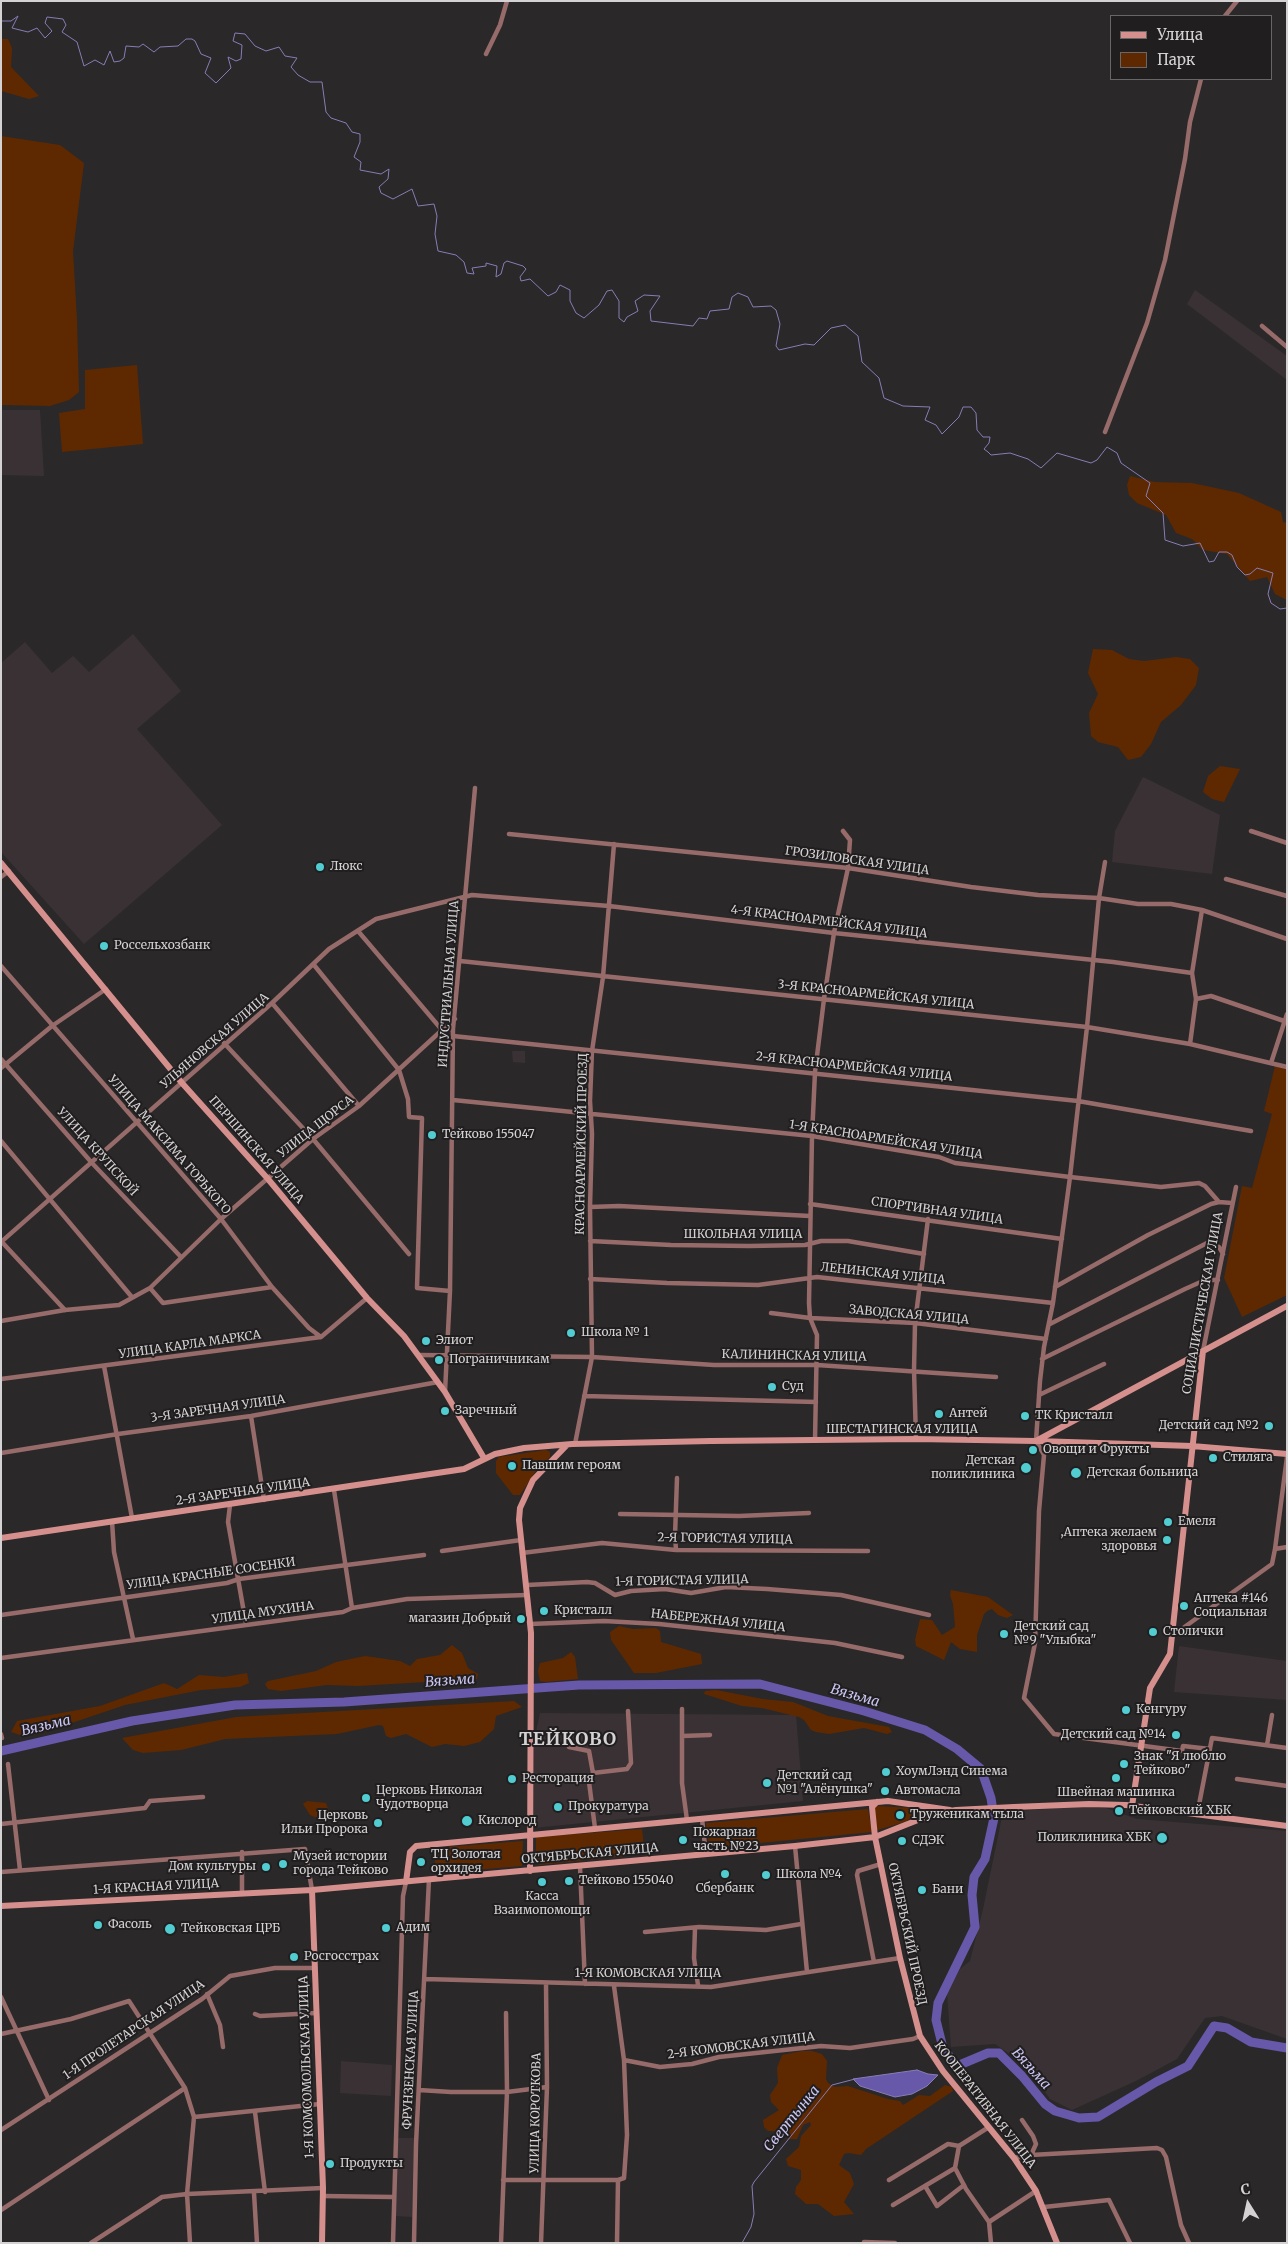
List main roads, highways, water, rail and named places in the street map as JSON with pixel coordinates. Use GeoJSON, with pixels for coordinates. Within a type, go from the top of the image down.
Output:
{"type":"FeatureCollection","features":[{"type":"Feature","properties":{"kind":"waterway"},"geometry":{"type":"LineString","coordinates":[[1,21],[11,21],[18,16],[12,28],[28,32],[37,28],[45,38],[52,31],[45,23],[47,17],[63,19],[66,25],[62,32],[77,42],[84,66],[95,60],[104,65],[110,51],[114,62],[120,61],[124,58],[126,46],[139,47],[143,44],[154,52],[160,47],[178,46],[186,39],[192,39],[195,41],[201,54],[211,58],[205,73],[216,83],[231,68],[228,57],[236,61],[241,59],[242,45],[233,41],[235,33],[245,34],[255,46],[266,51],[279,47],[285,56],[297,58],[291,67],[298,75],[310,82],[322,82],[326,112],[331,118],[346,123],[352,132],[360,134],[360,142],[354,157],[361,162],[360,170],[381,174],[389,169],[388,179],[379,187],[381,193],[393,199],[412,189],[418,206],[434,204],[437,216],[435,234],[438,251],[456,255],[464,262],[467,273],[474,274],[472,268],[486,266],[486,263],[497,266],[496,277],[501,274],[504,263],[507,261],[523,266],[526,269],[520,277],[521,281],[530,279],[548,296],[556,292],[560,285],[570,290],[570,301],[576,313],[584,318],[599,305],[607,291],[612,290],[619,301],[619,318],[624,322],[627,317],[638,311],[635,301],[644,295],[660,296],[650,311],[651,321],[693,326],[699,318],[707,319],[710,311],[729,309],[732,297],[738,293],[748,297],[753,307],[771,306],[776,310],[780,324],[776,346],[779,350],[805,344],[814,345],[831,328],[845,325],[858,336],[862,362],[879,378],[884,398],[903,406],[930,407],[925,420],[936,425],[942,434],[959,417],[963,407],[971,407],[976,413],[977,430],[983,437],[990,437],[989,443],[984,449],[991,455],[1010,453],[1028,459],[1041,468],[1057,453],[1091,463],[1097,460],[1107,447],[1117,453],[1121,463],[1150,483],[1146,496],[1163,513],[1165,540],[1183,546],[1200,543],[1209,562],[1214,561],[1219,552],[1227,552],[1232,555],[1237,567],[1245,575],[1250,574],[1257,568],[1273,573],[1268,594],[1271,603],[1280,609],[1287,608]]}},
{"type":"Feature","properties":{"kind":"waterway","name":"Вязьма"},"geometry":{"type":"LineString","coordinates":[[1,1751],[132,1721],[235,1705],[344,1702],[579,1685],[760,1684],[864,1711],[925,1730],[957,1749],[981,1769],[991,1798],[994,1818],[985,1859],[974,1877],[972,1895],[975,1927],[938,2003],[936,2020],[943,2048],[957,2066],[988,2053],[999,2053],[1022,2076],[1045,2104],[1055,2111],[1079,2118],[1098,2117],[1156,2082],[1188,2066],[1214,2026],[1227,2028],[1251,2042],[1287,2048]]}},
{"type":"Feature","properties":{"kind":"waterway","name":"Свертынка"},"geometry":{"type":"LineString","coordinates":[[742,2243],[751,2227],[754,2214],[752,2186],[754,2182],[832,2085],[855,2079]]}},
{"type":"Feature","properties":{"kind":"place","name":"Люкс"},"geometry":{"type":"Point","coordinates":[320,867]}},
{"type":"Feature","properties":{"kind":"place","name":"Россельхозбанк"},"geometry":{"type":"Point","coordinates":[104,946]}},
{"type":"Feature","properties":{"kind":"place","name":"Тейково 155047"},"geometry":{"type":"Point","coordinates":[432,1135]}},
{"type":"Feature","properties":{"kind":"place","name":"Школа № 1"},"geometry":{"type":"Point","coordinates":[571,1333]}},
{"type":"Feature","properties":{"kind":"place","name":"Элиот"},"geometry":{"type":"Point","coordinates":[426,1341]}},
{"type":"Feature","properties":{"kind":"place","name":"Пограничникам"},"geometry":{"type":"Point","coordinates":[439,1360]}},
{"type":"Feature","properties":{"kind":"place","name":"Суд"},"geometry":{"type":"Point","coordinates":[772,1387]}},
{"type":"Feature","properties":{"kind":"place","name":"Заречный"},"geometry":{"type":"Point","coordinates":[445,1411]}},
{"type":"Feature","properties":{"kind":"place","name":"Антей"},"geometry":{"type":"Point","coordinates":[939,1414]}},
{"type":"Feature","properties":{"kind":"place","name":"ТК Кристалл"},"geometry":{"type":"Point","coordinates":[1025,1416]}},
{"type":"Feature","properties":{"kind":"place","name":"Детский сад №2"},"geometry":{"type":"Point","coordinates":[1269,1426]}},
{"type":"Feature","properties":{"kind":"place","name":"Овощи и Фрукты"},"geometry":{"type":"Point","coordinates":[1033,1450]}},
{"type":"Feature","properties":{"kind":"place","name":"Стиляга"},"geometry":{"type":"Point","coordinates":[1213,1458]}},
{"type":"Feature","properties":{"kind":"place","name":"Павшим героям"},"geometry":{"type":"Point","coordinates":[512,1466]}},
{"type":"Feature","properties":{"kind":"place","name":"Детская поликлиника"},"geometry":{"type":"Point","coordinates":[1026,1468]}},
{"type":"Feature","properties":{"kind":"place","name":"Детская больница"},"geometry":{"type":"Point","coordinates":[1076,1473]}},
{"type":"Feature","properties":{"kind":"place","name":"Емеля"},"geometry":{"type":"Point","coordinates":[1168,1522]}},
{"type":"Feature","properties":{"kind":"place","name":",Аптека желаем здоровья"},"geometry":{"type":"Point","coordinates":[1167,1540]}},
{"type":"Feature","properties":{"kind":"place","name":"Аптека #146 Социальная"},"geometry":{"type":"Point","coordinates":[1184,1606]}},
{"type":"Feature","properties":{"kind":"place","name":"Кристалл"},"geometry":{"type":"Point","coordinates":[544,1611]}},
{"type":"Feature","properties":{"kind":"place","name":"магазин Добрый"},"geometry":{"type":"Point","coordinates":[521,1619]}},
{"type":"Feature","properties":{"kind":"place","name":"Столички"},"geometry":{"type":"Point","coordinates":[1153,1632]}},
{"type":"Feature","properties":{"kind":"place","name":"Детский сад №9 \"Улыбка\""},"geometry":{"type":"Point","coordinates":[1004,1634]}},
{"type":"Feature","properties":{"kind":"place","name":"Кенгуру"},"geometry":{"type":"Point","coordinates":[1126,1710]}},
{"type":"Feature","properties":{"kind":"place","name":"Детский сад №14"},"geometry":{"type":"Point","coordinates":[1176,1735]}},
{"type":"Feature","properties":{"kind":"place","name":"Знак \"Я люблю Тейково\""},"geometry":{"type":"Point","coordinates":[1124,1764]}},
{"type":"Feature","properties":{"kind":"place","name":"ХоумЛэнд Синема"},"geometry":{"type":"Point","coordinates":[886,1772]}},
{"type":"Feature","properties":{"kind":"place","name":"Швейная машинка"},"geometry":{"type":"Point","coordinates":[1116,1778]}},
{"type":"Feature","properties":{"kind":"place","name":"Ресторация"},"geometry":{"type":"Point","coordinates":[512,1779]}},
{"type":"Feature","properties":{"kind":"place","name":"Детский сад №1 \"Алёнушка\""},"geometry":{"type":"Point","coordinates":[767,1783]}},
{"type":"Feature","properties":{"kind":"place","name":"Автомасла"},"geometry":{"type":"Point","coordinates":[885,1791]}},
{"type":"Feature","properties":{"kind":"place","name":"Церковь Николая Чудотворца"},"geometry":{"type":"Point","coordinates":[366,1798]}},
{"type":"Feature","properties":{"kind":"place","name":"Прокуратура"},"geometry":{"type":"Point","coordinates":[558,1807]}},
{"type":"Feature","properties":{"kind":"place","name":"Тейковский ХБК"},"geometry":{"type":"Point","coordinates":[1119,1811]}},
{"type":"Feature","properties":{"kind":"place","name":"Труженикам тыла"},"geometry":{"type":"Point","coordinates":[900,1815]}},
{"type":"Feature","properties":{"kind":"place","name":"Кислород"},"geometry":{"type":"Point","coordinates":[467,1821]}},
{"type":"Feature","properties":{"kind":"place","name":"Церковь Ильи Пророка"},"geometry":{"type":"Point","coordinates":[378,1823]}},
{"type":"Feature","properties":{"kind":"place","name":"Поликлиника ХБК"},"geometry":{"type":"Point","coordinates":[1162,1838]}},
{"type":"Feature","properties":{"kind":"place","name":"Пожарная часть №23"},"geometry":{"type":"Point","coordinates":[683,1840]}},
{"type":"Feature","properties":{"kind":"place","name":"СДЭК"},"geometry":{"type":"Point","coordinates":[902,1841]}},
{"type":"Feature","properties":{"kind":"place","name":"ТЦ Золотая орхидея"},"geometry":{"type":"Point","coordinates":[421,1862]}},
{"type":"Feature","properties":{"kind":"place","name":"Музей истории города Тейково"},"geometry":{"type":"Point","coordinates":[283,1864]}},
{"type":"Feature","properties":{"kind":"place","name":"Дом культуры"},"geometry":{"type":"Point","coordinates":[266,1867]}},
{"type":"Feature","properties":{"kind":"place","name":"Сбербанк"},"geometry":{"type":"Point","coordinates":[725,1874]}},
{"type":"Feature","properties":{"kind":"place","name":"Школа №4"},"geometry":{"type":"Point","coordinates":[766,1875]}},
{"type":"Feature","properties":{"kind":"place","name":"Тейково 155040"},"geometry":{"type":"Point","coordinates":[569,1881]}},
{"type":"Feature","properties":{"kind":"place","name":"Касса Взаимопомощи"},"geometry":{"type":"Point","coordinates":[542,1882]}},
{"type":"Feature","properties":{"kind":"place","name":"Бани"},"geometry":{"type":"Point","coordinates":[922,1890]}},
{"type":"Feature","properties":{"kind":"place","name":"Фасоль"},"geometry":{"type":"Point","coordinates":[98,1925]}},
{"type":"Feature","properties":{"kind":"place","name":"Адим"},"geometry":{"type":"Point","coordinates":[386,1928]}},
{"type":"Feature","properties":{"kind":"place","name":"Тейковская ЦРБ"},"geometry":{"type":"Point","coordinates":[170,1929]}},
{"type":"Feature","properties":{"kind":"place","name":"Росгосстрах"},"geometry":{"type":"Point","coordinates":[294,1957]}},
{"type":"Feature","properties":{"kind":"place","name":"Продукты"},"geometry":{"type":"Point","coordinates":[330,2164]}},
{"type":"Feature","properties":{"kind":"district","name":"ТЕЙКОВО"},"geometry":{"type":"Point","coordinates":[568,1740]}}]}
